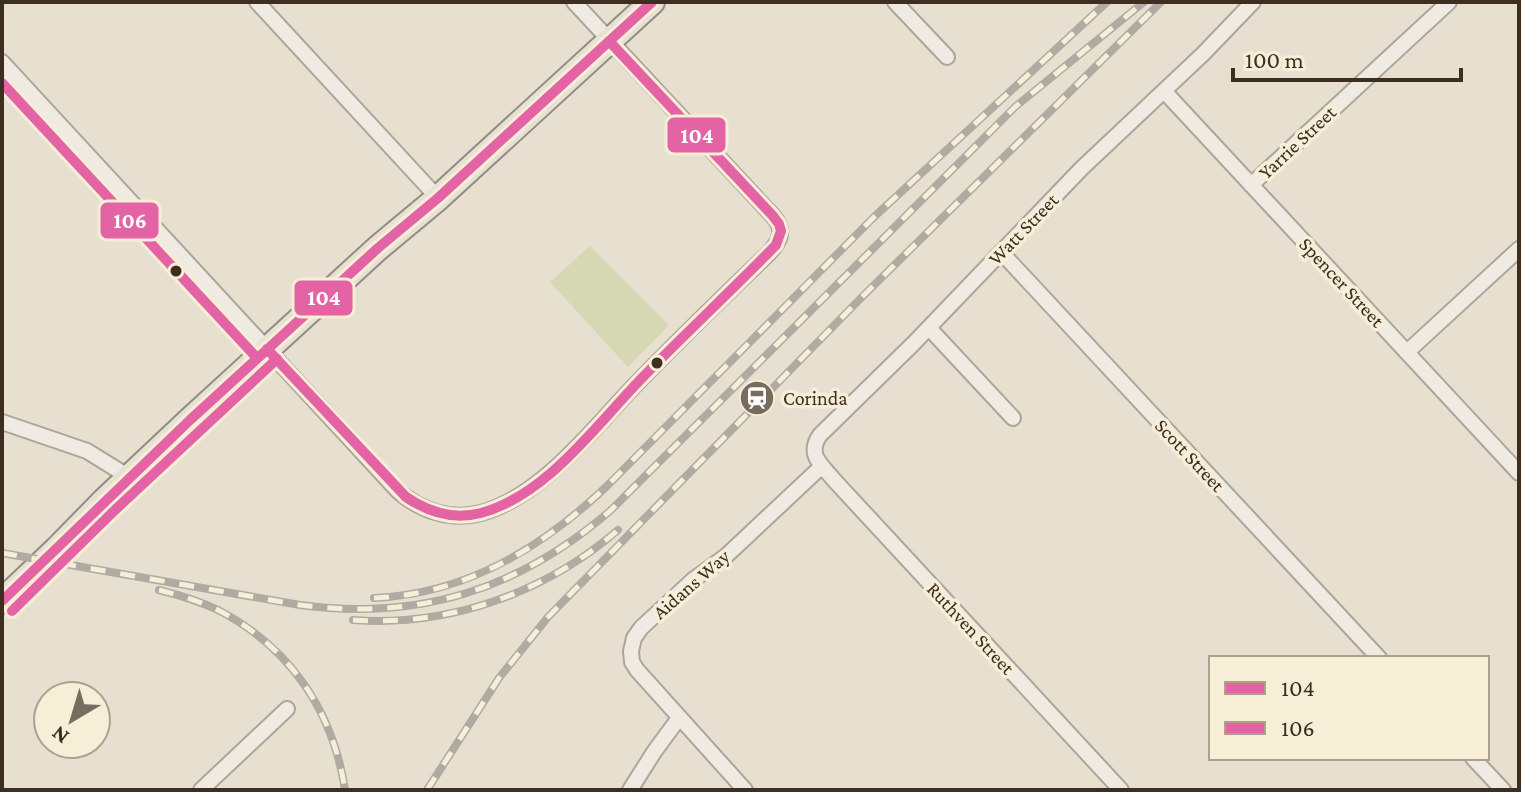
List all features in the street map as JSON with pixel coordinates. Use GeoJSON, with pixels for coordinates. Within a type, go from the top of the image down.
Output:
{"type":"FeatureCollection","features":[{"type":"Feature","properties":{"kind":"main road"},"geometry":{"type":"LineString","coordinates":[[2,601],[267,349],[652,2]]}},
{"type":"Feature","properties":{"kind":"street"},"geometry":{"type":"LineString","coordinates":[[257,2],[438,198]]}},
{"type":"Feature","properties":{"kind":"street"},"geometry":{"type":"LineString","coordinates":[[2,62],[397,490],[412,503],[440,514],[481,514],[507,503],[541,480],[769,253],[779,241],[781,231],[776,220],[574,2]]}},
{"type":"Feature","properties":{"kind":"street"},"geometry":{"type":"LineString","coordinates":[[895,2],[947,57]]}},
{"type":"Feature","properties":{"kind":"street","name":"Watt Street"},"geometry":{"type":"LineString","coordinates":[[822,466],[814,452],[818,438],[929,328],[1082,168],[1203,54],[1253,2]]}},
{"type":"Feature","properties":{"kind":"street","name":"Yarrie Street"},"geometry":{"type":"LineString","coordinates":[[1251,185],[1449,2]]}},
{"type":"Feature","properties":{"kind":"street","name":"Spencer Street"},"geometry":{"type":"LineString","coordinates":[[1164,91],[1519,473]]}},
{"type":"Feature","properties":{"kind":"street"},"geometry":{"type":"LineString","coordinates":[[1407,352],[1519,249]]}},
{"type":"Feature","properties":{"kind":"street","name":"Scott Street"},"geometry":{"type":"LineString","coordinates":[[1001,252],[1377,656]]}},
{"type":"Feature","properties":{"kind":"street"},"geometry":{"type":"LineString","coordinates":[[929,328],[1013,418]]}},
{"type":"Feature","properties":{"kind":"street"},"geometry":{"type":"LineString","coordinates":[[2,422],[87,451],[129,477]]}},
{"type":"Feature","properties":{"kind":"street","name":"Aidans Way"},"geometry":{"type":"LineString","coordinates":[[745,790],[634,666],[631,656],[634,638],[693,580],[726,556],[822,466]]}},
{"type":"Feature","properties":{"kind":"street","name":"Ruthven Street"},"geometry":{"type":"LineString","coordinates":[[822,466],[1121,790]]}},
{"type":"Feature","properties":{"kind":"street"},"geometry":{"type":"LineString","coordinates":[[201,790],[287,709]]}},
{"type":"Feature","properties":{"kind":"street"},"geometry":{"type":"LineString","coordinates":[[630,790],[679,718]]}},
{"type":"Feature","properties":{"kind":"street"},"geometry":{"type":"LineString","coordinates":[[1475,760],[1503,790]]}},
{"type":"Feature","properties":{"kind":"green space"},"geometry":{"type":"Polygon","coordinates":[[[590,246],[669,325],[628,367],[550,282],[590,246]]]}},
{"type":"Feature","properties":{"kind":"railway"},"geometry":{"type":"LineString","coordinates":[[374,598],[408,595],[471,577],[529,548],[582,508],[874,217],[1107,2]]}},
{"type":"Feature","properties":{"kind":"railway"},"geometry":{"type":"LineString","coordinates":[[2,553],[300,605],[344,609],[427,603],[504,579],[540,561],[610,511],[1015,107],[1144,2]]}},
{"type":"Feature","properties":{"kind":"railway"},"geometry":{"type":"LineString","coordinates":[[427,790],[499,678],[548,617],[859,300],[1161,2]]}},
{"type":"Feature","properties":{"kind":"railway"},"geometry":{"type":"LineString","coordinates":[[353,620],[425,618],[494,601],[559,572],[618,530]]}},
{"type":"Feature","properties":{"kind":"railway"},"geometry":{"type":"LineString","coordinates":[[159,590],[218,610],[244,625],[287,662],[319,708],[339,761],[345,790]]}},
{"type":"Feature","properties":{"kind":"transit line","name":"104"},"geometry":{"type":"LineString","coordinates":[[2,601],[190,420],[652,2]]}},
{"type":"Feature","properties":{"kind":"transit line","name":"104"},"geometry":{"type":"LineString","coordinates":[[609,41],[773,216],[781,231]]}},
{"type":"Feature","properties":{"kind":"transit line","name":"106"},"geometry":{"type":"LineString","coordinates":[[2,83],[257,358]]}},
{"type":"Feature","properties":{"kind":"transit line","name":"104"},"geometry":{"type":"LineString","coordinates":[[267,349],[406,497],[442,513],[461,516],[481,513],[505,504],[549,475],[776,245],[781,231]]}},
{"type":"Feature","properties":{"kind":"transit line","name":"106"},"geometry":{"type":"LineString","coordinates":[[12,611],[277,359]]}},
{"type":"Feature","properties":{"kind":"place","name":"Corinda"},"geometry":{"type":"Point","coordinates":[757,398]}}]}
